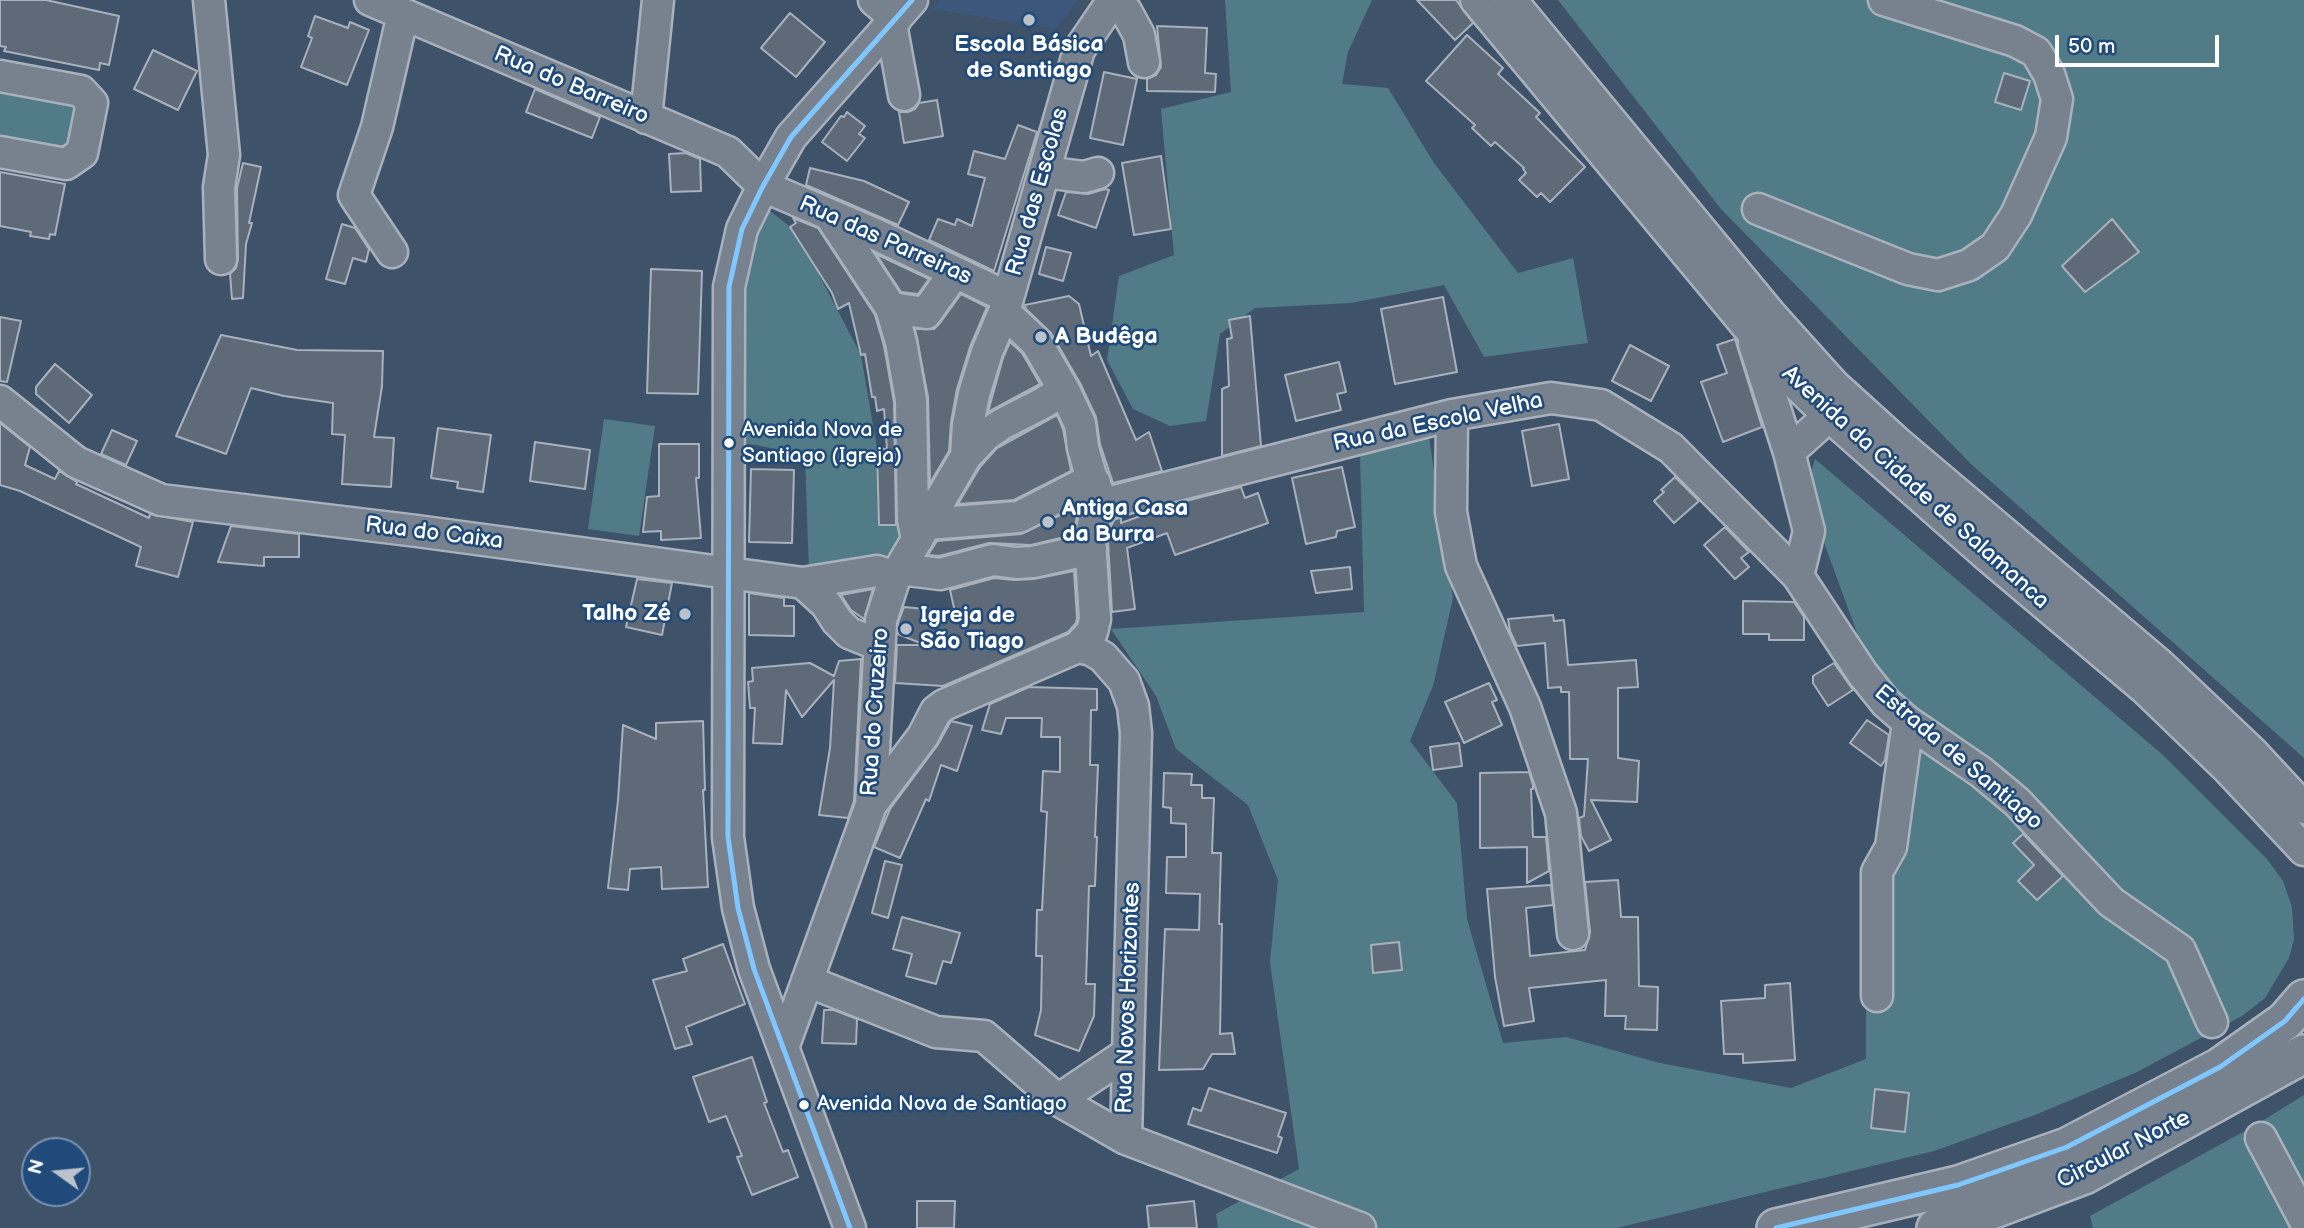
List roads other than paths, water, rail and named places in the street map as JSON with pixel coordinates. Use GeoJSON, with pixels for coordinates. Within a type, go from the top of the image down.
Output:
{"type":"FeatureCollection","features":[{"type":"Feature","properties":{"kind":"main road","name":"Circular Norte"},"geometry":{"type":"LineString","coordinates":[[1776,1228],[1958,1185],[2067,1147],[2220,1067],[2285,1021],[2304,999]]}},
{"type":"Feature","properties":{"kind":"main road","name":"Circular Norte"},"geometry":{"type":"LineString","coordinates":[[1936,1228],[2084,1175],[2304,1054]]}},
{"type":"Feature","properties":{"kind":"street"},"geometry":{"type":"LineString","coordinates":[[209,0],[224,155],[219,187],[221,259]]}},
{"type":"Feature","properties":{"kind":"street","name":"Rua do Barreiro"},"geometry":{"type":"LineString","coordinates":[[370,0],[728,152],[763,186]]}},
{"type":"Feature","properties":{"kind":"street"},"geometry":{"type":"LineString","coordinates":[[646,118],[658,0]]}},
{"type":"Feature","properties":{"kind":"street"},"geometry":{"type":"LineString","coordinates":[[1114,0],[1126,11],[1139,35],[1144,62]]}},
{"type":"Feature","properties":{"kind":"street","name":"Rua das Escolas"},"geometry":{"type":"LineString","coordinates":[[966,456],[974,394],[1006,305],[1079,50],[1114,0]]}},
{"type":"Feature","properties":{"kind":"street","name":"Avenida da Cidade de Salamanca"},"geometry":{"type":"LineString","coordinates":[[1476,0],[1791,379],[1984,553],[2144,688],[2228,769],[2304,850]]}},
{"type":"Feature","properties":{"kind":"street","name":"Avenida da Cidade de Salamanca"},"geometry":{"type":"LineString","coordinates":[[1511,0],[1771,315],[1834,385],[1898,443],[2158,663],[2252,752],[2304,808]]}},
{"type":"Feature","properties":{"kind":"street"},"geometry":{"type":"LineString","coordinates":[[1758,209],[1908,269],[1938,275],[1969,265],[1996,247],[2016,215],[2051,137],[2057,99],[2049,74],[2036,52],[2015,41],[1884,0]]}},
{"type":"Feature","properties":{"kind":"street"},"geometry":{"type":"LineString","coordinates":[[893,11],[904,95]]}},
{"type":"Feature","properties":{"kind":"street"},"geometry":{"type":"LineString","coordinates":[[850,1228],[754,969],[741,920],[728,837],[729,287],[742,229],[791,137],[893,11]]}},
{"type":"Feature","properties":{"kind":"street"},"geometry":{"type":"LineString","coordinates":[[391,252],[354,195],[377,127],[403,14]]}},
{"type":"Feature","properties":{"kind":"street"},"geometry":{"type":"LineString","coordinates":[[0,76],[81,91],[92,103],[82,153],[66,164],[0,152]]}},
{"type":"Feature","properties":{"kind":"street"},"geometry":{"type":"LineString","coordinates":[[1044,172],[1084,177],[1098,173]]}},
{"type":"Feature","properties":{"kind":"street","name":"Rua das Parreiras"},"geometry":{"type":"LineString","coordinates":[[763,186],[956,272],[1006,305],[1036,342],[1080,424],[1083,448],[1099,494]]}},
{"type":"Feature","properties":{"kind":"street"},"geometry":{"type":"LineString","coordinates":[[831,217],[891,308],[901,342],[911,400],[913,519],[922,532]]}},
{"type":"Feature","properties":{"kind":"street"},"geometry":{"type":"LineString","coordinates":[[891,308],[926,313],[956,272]]}},
{"type":"Feature","properties":{"kind":"street"},"geometry":{"type":"LineString","coordinates":[[1750,331],[1789,452],[1809,531],[1798,576]]}},
{"type":"Feature","properties":{"kind":"street"},"geometry":{"type":"LineString","coordinates":[[966,456],[986,435],[1002,424],[1063,390]]}},
{"type":"Feature","properties":{"kind":"street","name":"Rua da Escola Velha"},"geometry":{"type":"LineString","coordinates":[[922,532],[1019,517],[1077,487],[1099,494],[1452,415],[1551,398],[1601,405],[1671,448],[1798,576]]}},
{"type":"Feature","properties":{"kind":"street","name":"Rua do Caixa"},"geometry":{"type":"LineString","coordinates":[[0,401],[76,462],[161,500],[803,583],[877,571],[940,574],[993,560],[1032,562],[1091,549]]}},
{"type":"Feature","properties":{"kind":"street"},"geometry":{"type":"LineString","coordinates":[[1452,415],[1451,512],[1461,566],[1525,707],[1560,813],[1573,934]]}},
{"type":"Feature","properties":{"kind":"street"},"geometry":{"type":"LineString","coordinates":[[1789,452],[1829,415]]}},
{"type":"Feature","properties":{"kind":"street","name":"Rua do Cruzeiro"},"geometry":{"type":"LineString","coordinates":[[784,1045],[871,805],[881,620],[897,573],[966,456]]}},
{"type":"Feature","properties":{"kind":"street"},"geometry":{"type":"LineString","coordinates":[[871,805],[923,736],[936,711],[944,705],[1078,647],[1092,632],[1095,619],[1090,540],[1099,494]]}},
{"type":"Feature","properties":{"kind":"street","name":"Estrada de Santiago"},"geometry":{"type":"LineString","coordinates":[[1798,576],[1862,673],[1886,703],[2008,794],[2111,902],[2180,950],[2212,1022]]}},
{"type":"Feature","properties":{"kind":"street"},"geometry":{"type":"LineString","coordinates":[[803,583],[826,604],[849,633],[879,645]]}},
{"type":"Feature","properties":{"kind":"street","name":"Rua Novos Horizontes"},"geometry":{"type":"LineString","coordinates":[[807,981],[936,1032],[984,1036],[1058,1100],[1126,1139],[1136,733],[1133,706],[1124,681],[1103,657],[1078,647]]}},
{"type":"Feature","properties":{"kind":"street"},"geometry":{"type":"LineString","coordinates":[[1877,996],[1877,872],[1891,847],[1908,722]]}},
{"type":"Feature","properties":{"kind":"street"},"geometry":{"type":"LineString","coordinates":[[1058,1100],[1128,1052]]}},
{"type":"Feature","properties":{"kind":"street"},"geometry":{"type":"LineString","coordinates":[[2261,1138],[2304,1219]]}},
{"type":"Feature","properties":{"kind":"street"},"geometry":{"type":"LineString","coordinates":[[1126,1139],[1360,1228]]}},
{"type":"Feature","properties":{"kind":"place","name":"Escola Básica de Santiago"},"geometry":{"type":"Point","coordinates":[1029,20]}},
{"type":"Feature","properties":{"kind":"place","name":"A Budêga"},"geometry":{"type":"Point","coordinates":[1041,337]}},
{"type":"Feature","properties":{"kind":"place","name":"Avenida Nova de Santiago (Igreja)"},"geometry":{"type":"Point","coordinates":[729,443]}},
{"type":"Feature","properties":{"kind":"place","name":"Antiga Casa da Burra"},"geometry":{"type":"Point","coordinates":[1048,522]}},
{"type":"Feature","properties":{"kind":"place","name":"Talho Zé"},"geometry":{"type":"Point","coordinates":[685,614]}},
{"type":"Feature","properties":{"kind":"place","name":"Igreja de São Tiago"},"geometry":{"type":"Point","coordinates":[906,629]}},
{"type":"Feature","properties":{"kind":"place","name":"Avenida Nova de Santiago"},"geometry":{"type":"Point","coordinates":[804,1105]}}]}
